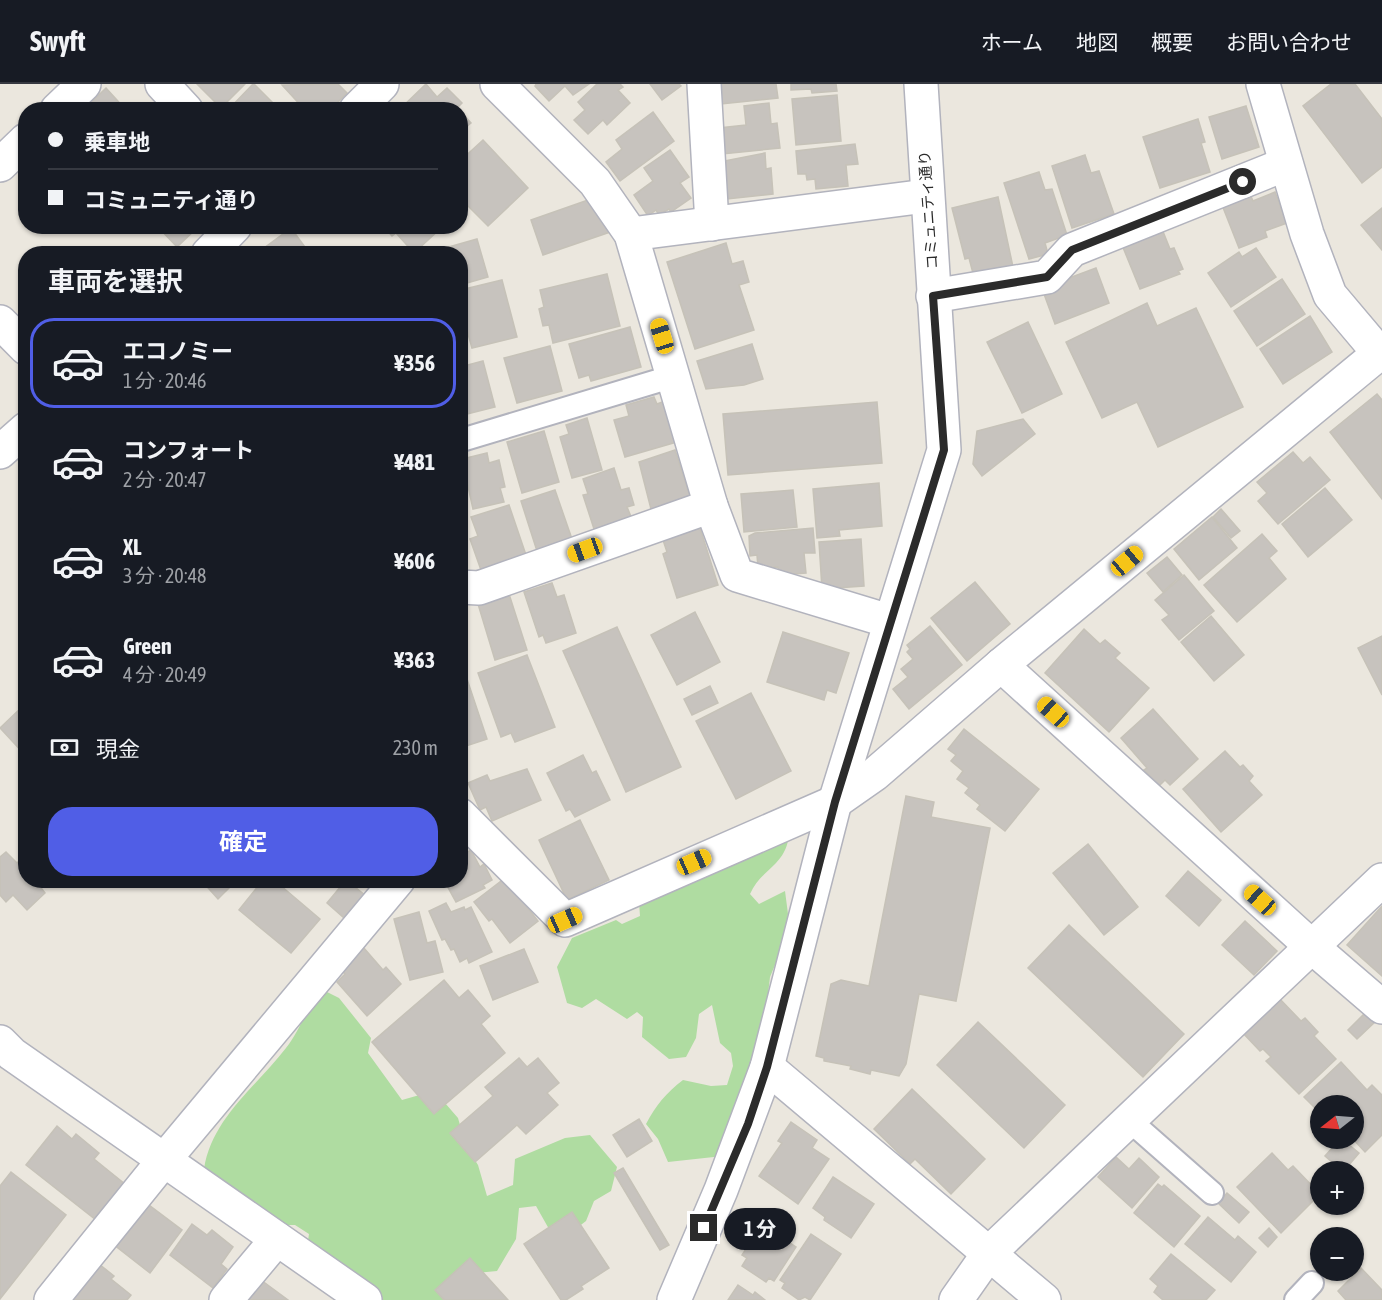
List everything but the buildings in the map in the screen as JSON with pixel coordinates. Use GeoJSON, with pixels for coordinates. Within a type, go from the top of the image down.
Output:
{"type":"FeatureCollection","features":[{"type":"Feature","properties":{"kind":"street"},"geometry":{"type":"LineString","coordinates":[[65,102],[84,84]]}},
{"type":"Feature","properties":{"kind":"street"},"geometry":{"type":"LineString","coordinates":[[162,84],[179,102]]}},
{"type":"Feature","properties":{"kind":"street"},"geometry":{"type":"LineString","coordinates":[[364,102],[382,84]]}},
{"type":"Feature","properties":{"kind":"street"},"geometry":{"type":"LineString","coordinates":[[497,84],[595,182],[632,234],[711,506],[737,575],[889,621]]}},
{"type":"Feature","properties":{"kind":"street"},"geometry":{"type":"LineString","coordinates":[[704,84],[712,224]]}},
{"type":"Feature","properties":{"kind":"street","name":"コミュニティ通り"},"geometry":{"type":"LineString","coordinates":[[674,1300],[730,1168],[767,1067],[835,802],[889,621],[944,450],[926,196],[921,84]]}},
{"type":"Feature","properties":{"kind":"street"},"geometry":{"type":"LineString","coordinates":[[468,823],[565,920],[835,802],[875,774],[1001,665],[1381,353],[1330,295],[1307,234],[1263,84]]}},
{"type":"Feature","properties":{"kind":"street"},"geometry":{"type":"LineString","coordinates":[[0,165],[18,148]]}},
{"type":"Feature","properties":{"kind":"street"},"geometry":{"type":"LineString","coordinates":[[933,296],[1047,277],[1072,250],[1286,164]]}},
{"type":"Feature","properties":{"kind":"street"},"geometry":{"type":"LineString","coordinates":[[632,234],[926,196]]}},
{"type":"Feature","properties":{"kind":"street"},"geometry":{"type":"LineString","coordinates":[[217,246],[228,234]]}},
{"type":"Feature","properties":{"kind":"street"},"geometry":{"type":"LineString","coordinates":[[0,322],[18,340]]}},
{"type":"Feature","properties":{"kind":"street"},"geometry":{"type":"LineString","coordinates":[[0,452],[18,436]]}},
{"type":"Feature","properties":{"kind":"street"},"geometry":{"type":"LineString","coordinates":[[468,587],[479,588],[711,506]]}},
{"type":"Feature","properties":{"kind":"street"},"geometry":{"type":"LineString","coordinates":[[1001,665],[1311,946],[1382,1007]]}},
{"type":"Feature","properties":{"kind":"street"},"geometry":{"type":"LineString","coordinates":[[957,1300],[989,1253],[1382,880]]}},
{"type":"Feature","properties":{"kind":"street"},"geometry":{"type":"LineString","coordinates":[[51,1300],[164,1160],[391,888]]}},
{"type":"Feature","properties":{"kind":"street"},"geometry":{"type":"LineString","coordinates":[[0,1042],[12,1054],[365,1300]]}},
{"type":"Feature","properties":{"kind":"street"},"geometry":{"type":"LineString","coordinates":[[767,1067],[1044,1300]]}},
{"type":"Feature","properties":{"kind":"street"},"geometry":{"type":"LineString","coordinates":[[226,1300],[277,1239]]}},
{"type":"Feature","properties":{"kind":"lane"},"geometry":{"type":"LineString","coordinates":[[468,438],[674,376]]}},
{"type":"Feature","properties":{"kind":"lane"},"geometry":{"type":"LineString","coordinates":[[1129,1120],[1212,1192]]}},
{"type":"Feature","properties":{"kind":"lane"},"geometry":{"type":"LineString","coordinates":[[1296,1300],[1312,1283]]}},
{"type":"Feature","properties":{"kind":"green space"},"geometry":{"type":"Polygon","coordinates":[[[789,830],[785,851],[755,885],[750,894],[759,904],[785,891],[788,914],[780,953],[770,977],[764,1028],[723,1156],[668,1162],[658,1139],[646,1124],[654,1111],[666,1095],[683,1080],[711,1086],[727,1085],[733,1066],[731,1053],[720,1043],[712,1005],[699,1014],[696,1038],[686,1057],[669,1059],[642,1037],[643,1017],[637,1012],[627,1019],[596,999],[582,1008],[567,1003],[557,967],[572,938],[616,920],[622,924],[640,916],[639,902],[789,830]]]}},
{"type":"Feature","properties":{"kind":"green space"},"geometry":{"type":"Polygon","coordinates":[[[323,990],[339,998],[371,1038],[368,1053],[402,1100],[423,1094],[445,1103],[458,1118],[466,1146],[478,1165],[487,1196],[513,1185],[515,1159],[565,1138],[590,1135],[617,1167],[611,1191],[594,1201],[586,1221],[564,1238],[549,1229],[536,1206],[519,1208],[516,1239],[497,1271],[476,1273],[449,1300],[380,1300],[307,1247],[309,1234],[295,1225],[279,1225],[204,1169],[216,1134],[237,1104],[286,1048],[323,990]]]}},
{"type":"Feature","properties":{"kind":"route"},"geometry":{"type":"LineString","coordinates":[[704,1228],[748,1124],[767,1067],[835,802],[889,621],[944,450],[933,296],[1047,277],[1072,250],[1243,182]]}}]}
